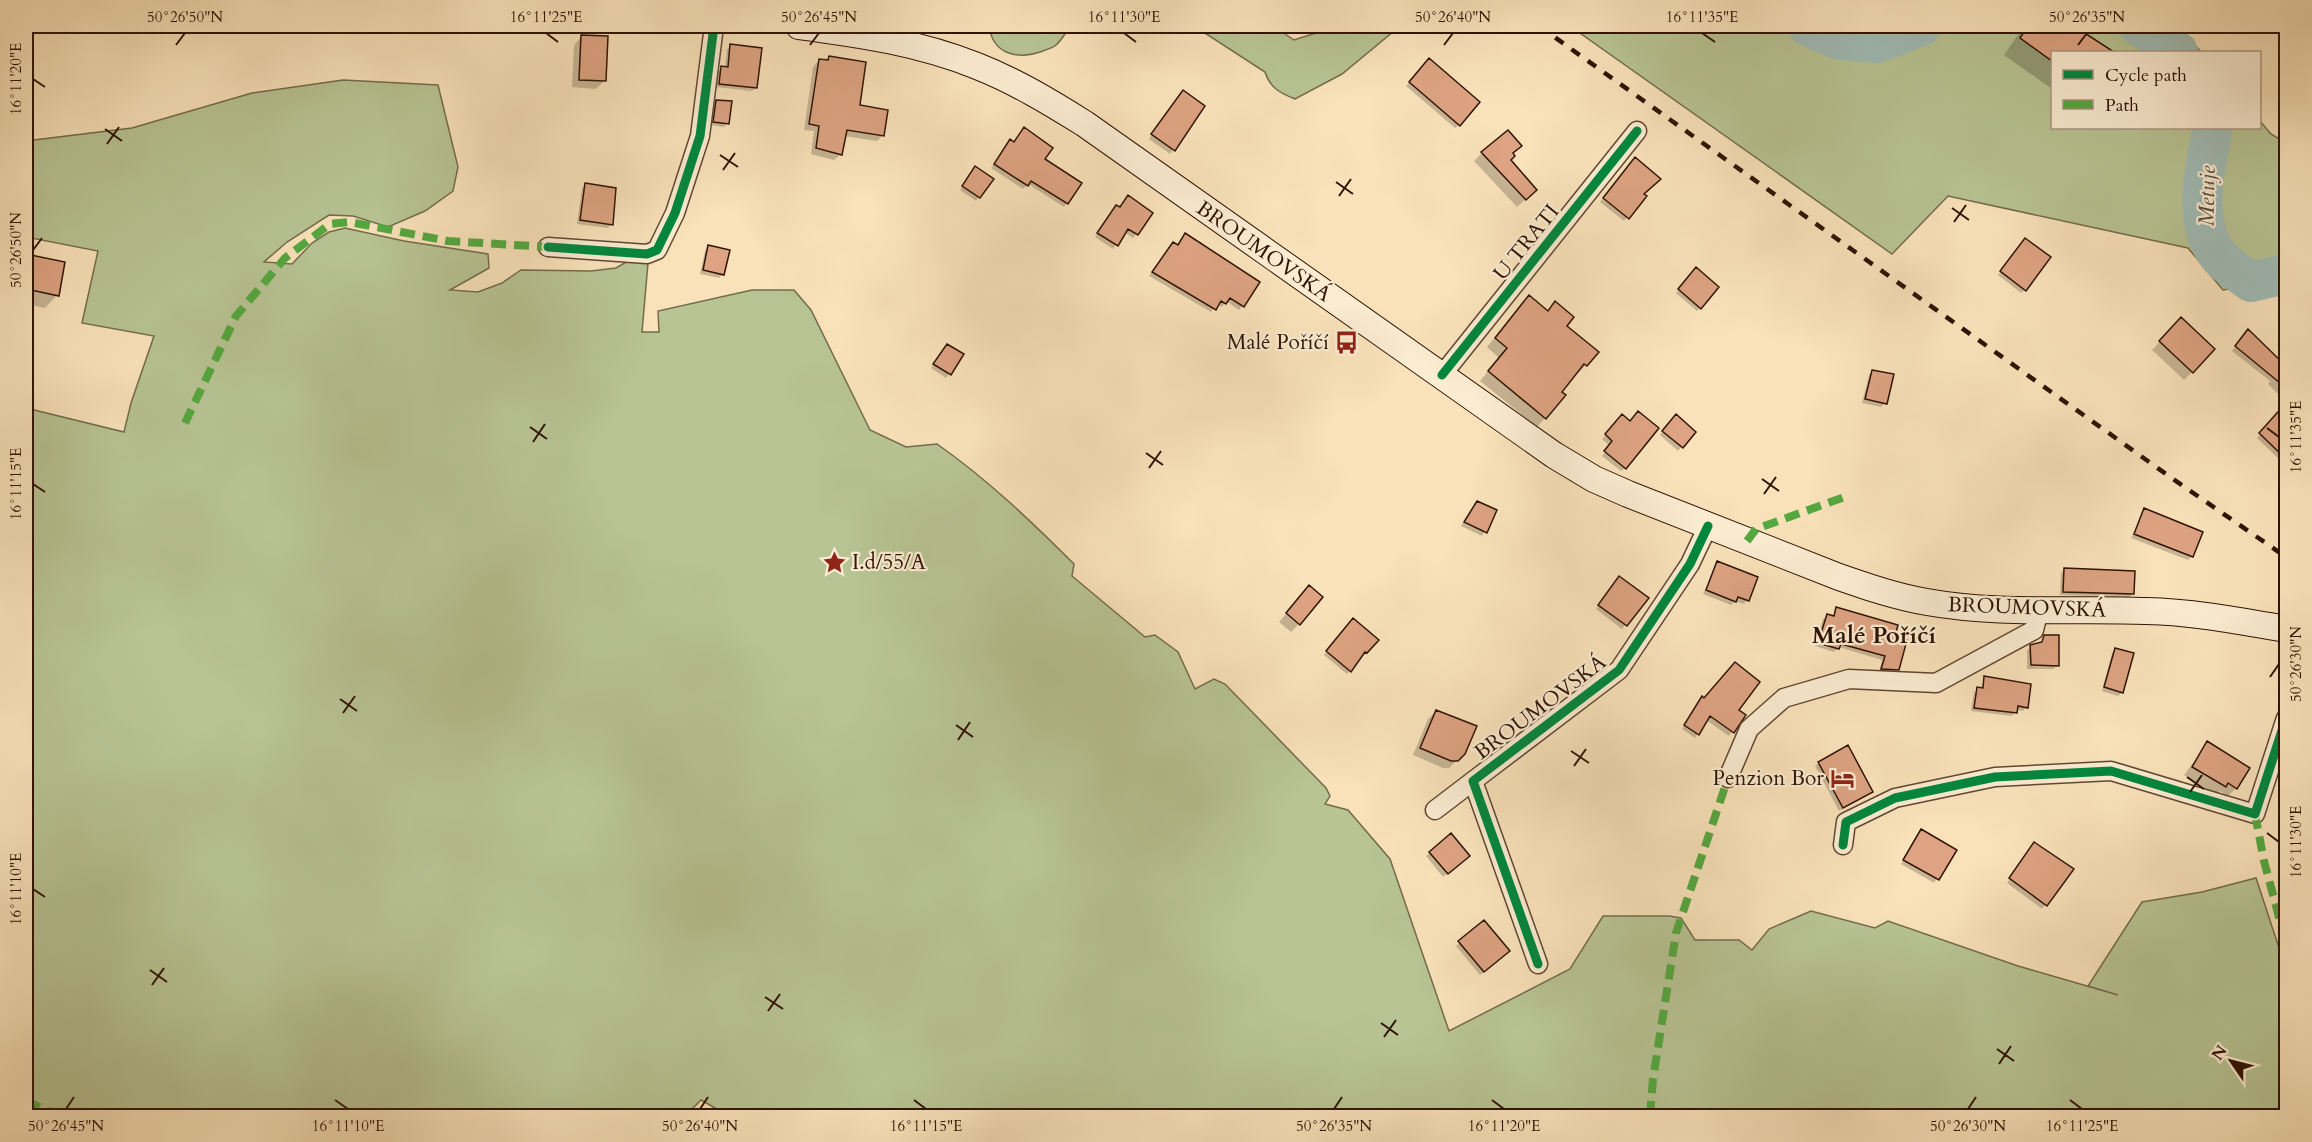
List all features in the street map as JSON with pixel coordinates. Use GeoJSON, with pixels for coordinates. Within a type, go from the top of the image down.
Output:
{"type":"FeatureCollection","features":[{"type":"Feature","properties":{"kind":"main road","name":"BROUMOVSKÁ"},"geometry":{"type":"LineString","coordinates":[[799,26],[907,44],[976,65],[1042,97],[1085,124],[1554,455],[1593,479],[1708,526],[1839,577],[1905,597],[1959,607],[2147,610],[2215,616],[2286,629]]}},
{"type":"Feature","properties":{"kind":"street"},"geometry":{"type":"LineString","coordinates":[[548,247],[647,254],[657,250],[675,213],[700,136],[714,26]]}},
{"type":"Feature","properties":{"kind":"street","name":"U TRATI"},"geometry":{"type":"LineString","coordinates":[[1442,375],[1637,131]]}},
{"type":"Feature","properties":{"kind":"street","name":"BROUMOVSKÁ"},"geometry":{"type":"LineString","coordinates":[[1538,964],[1473,781],[1620,670],[1690,564],[1708,526]]}},
{"type":"Feature","properties":{"kind":"street"},"geometry":{"type":"LineString","coordinates":[[1728,778],[1749,729],[1784,698],[1849,680],[1936,683],[2034,630],[2039,610]]}},
{"type":"Feature","properties":{"kind":"street"},"geometry":{"type":"LineString","coordinates":[[1843,845],[1846,822],[1895,798],[1995,777],[2111,771],[2255,814],[2286,718]]}},
{"type":"Feature","properties":{"kind":"street"},"geometry":{"type":"LineString","coordinates":[[1435,810],[1473,781]]}},
{"type":"Feature","properties":{"kind":"green space"},"geometry":{"type":"Polygon","coordinates":[[[989,26],[1071,26],[1055,46],[1034,54],[1016,55],[1001,49],[991,36],[989,26]]]}},
{"type":"Feature","properties":{"kind":"green space"},"geometry":{"type":"Polygon","coordinates":[[[1194,26],[1273,26],[1294,40],[1319,32],[1318,26],[1400,26],[1342,74],[1295,99],[1276,89],[1265,72],[1194,26]]]}},
{"type":"Feature","properties":{"kind":"green space"},"geometry":{"type":"Polygon","coordinates":[[[1570,26],[2178,26],[2200,51],[2051,51],[2051,129],[2261,129],[2261,122],[2271,134],[2286,143],[2286,281],[2223,290],[2188,248],[1948,196],[1892,254],[1570,26]]]}},
{"type":"Feature","properties":{"kind":"green space"},"geometry":{"type":"Polygon","coordinates":[[[343,80],[438,85],[458,167],[453,191],[425,211],[388,227],[353,216],[329,215],[287,242],[264,262],[292,264],[312,243],[329,232],[345,228],[404,241],[488,254],[489,268],[450,290],[478,292],[502,283],[521,270],[591,271],[616,268],[628,261],[648,263],[642,332],[659,332],[658,311],[752,290],[794,290],[811,310],[870,430],[906,447],[937,444],[973,471],[1025,516],[1074,564],[1072,576],[1145,637],[1155,635],[1178,652],[1195,689],[1214,679],[1225,684],[1326,788],[1330,796],[1325,804],[1348,810],[1390,859],[1449,1031],[1570,969],[1603,916],[1681,918],[1695,940],[1739,940],[1752,950],[1769,929],[1811,911],[1875,928],[1888,921],[2018,966],[2118,995],[2088,986],[2142,902],[2202,892],[2256,878],[2286,969],[2286,1116],[729,1116],[701,1100],[685,1116],[26,1116],[26,408],[124,432],[131,403],[154,336],[82,323],[98,251],[26,237],[26,141],[132,128],[252,93],[343,80]]]}},
{"type":"Feature","properties":{"kind":"building"},"geometry":{"type":"Polygon","coordinates":[[[2028,26],[2074,26],[2112,51],[2051,51],[2051,60],[2020,38],[2028,26]]]}},
{"type":"Feature","properties":{"kind":"building"},"geometry":{"type":"Polygon","coordinates":[[[581,35],[608,36],[606,81],[579,80],[581,35]]]}},
{"type":"Feature","properties":{"kind":"building"},"geometry":{"type":"Polygon","coordinates":[[[730,44],[762,48],[757,88],[719,84],[721,66],[728,67],[730,44]]]}},
{"type":"Feature","properties":{"kind":"building"},"geometry":{"type":"Polygon","coordinates":[[[829,56],[866,62],[860,105],[888,110],[884,136],[847,130],[842,155],[816,148],[819,126],[809,124],[819,59],[828,60],[829,56]]]}},
{"type":"Feature","properties":{"kind":"building"},"geometry":{"type":"Polygon","coordinates":[[[1429,58],[1480,102],[1460,126],[1409,82],[1429,58]]]}},
{"type":"Feature","properties":{"kind":"building"},"geometry":{"type":"Polygon","coordinates":[[[1183,90],[1205,106],[1175,151],[1151,134],[1183,90]]]}},
{"type":"Feature","properties":{"kind":"building"},"geometry":{"type":"Polygon","coordinates":[[[716,100],[732,101],[729,124],[713,122],[716,100]]]}},
{"type":"Feature","properties":{"kind":"building"},"geometry":{"type":"Polygon","coordinates":[[[1024,127],[1053,148],[1045,159],[1082,183],[1068,204],[1031,181],[1028,186],[994,164],[1010,139],[1014,142],[1024,127]]]}},
{"type":"Feature","properties":{"kind":"building"},"geometry":{"type":"Polygon","coordinates":[[[1508,130],[1522,146],[1513,153],[1515,156],[1511,160],[1537,190],[1526,200],[1481,152],[1508,130]]]}},
{"type":"Feature","properties":{"kind":"building"},"geometry":{"type":"Polygon","coordinates":[[[1635,157],[1661,179],[1644,194],[1647,196],[1629,219],[1603,198],[1635,157]]]}},
{"type":"Feature","properties":{"kind":"building"},"geometry":{"type":"Polygon","coordinates":[[[975,166],[994,179],[980,198],[962,186],[975,166]]]}},
{"type":"Feature","properties":{"kind":"building"},"geometry":{"type":"Polygon","coordinates":[[[585,183],[616,188],[613,225],[580,220],[585,183]]]}},
{"type":"Feature","properties":{"kind":"building"},"geometry":{"type":"Polygon","coordinates":[[[1128,195],[1153,213],[1138,235],[1128,229],[1118,246],[1097,233],[1116,205],[1120,207],[1128,195]]]}},
{"type":"Feature","properties":{"kind":"building"},"geometry":{"type":"Polygon","coordinates":[[[1185,233],[1260,282],[1244,307],[1230,298],[1226,304],[1221,301],[1216,310],[1152,272],[1173,242],[1178,245],[1185,233]]]}},
{"type":"Feature","properties":{"kind":"building"},"geometry":{"type":"Polygon","coordinates":[[[2025,238],[2051,257],[2026,291],[2000,271],[2025,238]]]}},
{"type":"Feature","properties":{"kind":"building"},"geometry":{"type":"Polygon","coordinates":[[[708,245],[730,250],[724,275],[703,270],[708,245]]]}},
{"type":"Feature","properties":{"kind":"building"},"geometry":{"type":"Polygon","coordinates":[[[26,254],[65,262],[59,296],[26,289],[26,254]]]}},
{"type":"Feature","properties":{"kind":"building"},"geometry":{"type":"Polygon","coordinates":[[[1696,267],[1719,287],[1701,309],[1678,289],[1696,267]]]}},
{"type":"Feature","properties":{"kind":"building"},"geometry":{"type":"Polygon","coordinates":[[[1529,295],[1548,311],[1555,301],[1574,317],[1567,326],[1599,352],[1587,366],[1584,364],[1562,392],[1566,395],[1546,419],[1488,371],[1507,348],[1495,338],[1529,295]]]}},
{"type":"Feature","properties":{"kind":"building"},"geometry":{"type":"Polygon","coordinates":[[[2181,317],[2215,349],[2193,373],[2159,341],[2181,317]]]}},
{"type":"Feature","properties":{"kind":"building"},"geometry":{"type":"Polygon","coordinates":[[[2248,329],[2286,366],[2286,388],[2235,346],[2248,329]]]}},
{"type":"Feature","properties":{"kind":"building"},"geometry":{"type":"Polygon","coordinates":[[[947,344],[964,354],[951,375],[933,364],[947,344]]]}},
{"type":"Feature","properties":{"kind":"building"},"geometry":{"type":"Polygon","coordinates":[[[1872,370],[1894,374],[1887,404],[1865,399],[1872,370]]]}},
{"type":"Feature","properties":{"kind":"building"},"geometry":{"type":"Polygon","coordinates":[[[2286,403],[2286,459],[2259,433],[2286,403]]]}},
{"type":"Feature","properties":{"kind":"building"},"geometry":{"type":"Polygon","coordinates":[[[1638,411],[1659,428],[1626,469],[1604,451],[1612,441],[1605,434],[1622,414],[1630,421],[1638,411]]]}},
{"type":"Feature","properties":{"kind":"building"},"geometry":{"type":"Polygon","coordinates":[[[1676,414],[1696,432],[1683,448],[1662,431],[1676,414]]]}},
{"type":"Feature","properties":{"kind":"building"},"geometry":{"type":"Polygon","coordinates":[[[1477,501],[1497,510],[1487,533],[1464,522],[1477,501]]]}},
{"type":"Feature","properties":{"kind":"building"},"geometry":{"type":"Polygon","coordinates":[[[2144,508],[2203,532],[2193,557],[2134,534],[2144,508]]]}},
{"type":"Feature","properties":{"kind":"building"},"geometry":{"type":"Polygon","coordinates":[[[1717,561],[1758,577],[1749,601],[1738,597],[1736,602],[1706,590],[1717,561]]]}},
{"type":"Feature","properties":{"kind":"building"},"geometry":{"type":"Polygon","coordinates":[[[2064,568],[2135,571],[2134,594],[2063,592],[2064,568]]]}},
{"type":"Feature","properties":{"kind":"building"},"geometry":{"type":"Polygon","coordinates":[[[1619,576],[1649,598],[1627,626],[1598,605],[1619,576]]]}},
{"type":"Feature","properties":{"kind":"building"},"geometry":{"type":"Polygon","coordinates":[[[1309,585],[1323,597],[1300,625],[1286,613],[1309,585]]]}},
{"type":"Feature","properties":{"kind":"building"},"geometry":{"type":"Polygon","coordinates":[[[1836,607],[1898,625],[1895,636],[1907,640],[1899,670],[1881,669],[1885,656],[1841,644],[1839,649],[1818,643],[1827,614],[1834,616],[1836,607]]]}},
{"type":"Feature","properties":{"kind":"building"},"geometry":{"type":"Polygon","coordinates":[[[1353,618],[1379,640],[1367,653],[1365,652],[1351,672],[1326,651],[1353,618]]]}},
{"type":"Feature","properties":{"kind":"building"},"geometry":{"type":"Polygon","coordinates":[[[2044,635],[2059,635],[2059,666],[2031,665],[2030,645],[2042,642],[2044,635]]]}},
{"type":"Feature","properties":{"kind":"building"},"geometry":{"type":"Polygon","coordinates":[[[2115,648],[2134,653],[2123,693],[2104,687],[2115,648]]]}},
{"type":"Feature","properties":{"kind":"building"},"geometry":{"type":"Polygon","coordinates":[[[1735,662],[1760,682],[1739,710],[1746,715],[1734,733],[1710,716],[1699,735],[1684,725],[1702,696],[1704,698],[1735,662]]]}},
{"type":"Feature","properties":{"kind":"building"},"geometry":{"type":"Polygon","coordinates":[[[1984,676],[2031,684],[2028,708],[2018,706],[2017,713],[1974,708],[1977,687],[1983,688],[1984,676]]]}},
{"type":"Feature","properties":{"kind":"building"},"geometry":{"type":"Polygon","coordinates":[[[1436,710],[1477,726],[1465,754],[1458,761],[1451,761],[1420,748],[1436,710]]]}},
{"type":"Feature","properties":{"kind":"building"},"geometry":{"type":"Polygon","coordinates":[[[2207,741],[2250,768],[2237,789],[2228,783],[2226,787],[2192,767],[2207,741]]]}},
{"type":"Feature","properties":{"kind":"building"},"geometry":{"type":"Polygon","coordinates":[[[1848,745],[1873,792],[1843,808],[1818,762],[1848,745]]]}},
{"type":"Feature","properties":{"kind":"building"},"geometry":{"type":"Polygon","coordinates":[[[1921,829],[1957,850],[1939,880],[1903,860],[1921,829]]]}},
{"type":"Feature","properties":{"kind":"building"},"geometry":{"type":"Polygon","coordinates":[[[1451,833],[1470,856],[1448,874],[1429,852],[1451,833]]]}},
{"type":"Feature","properties":{"kind":"building"},"geometry":{"type":"Polygon","coordinates":[[[2034,842],[2074,869],[2047,906],[2009,878],[2034,842]]]}},
{"type":"Feature","properties":{"kind":"building"},"geometry":{"type":"Polygon","coordinates":[[[1484,920],[1510,951],[1484,972],[1458,941],[1484,920]]]}},
{"type":"Feature","properties":{"kind":"waterway","name":"Metuje"},"geometry":{"type":"LineString","coordinates":[[1807,26],[1839,40],[1877,43],[1921,26]]}},
{"type":"Feature","properties":{"kind":"waterway","name":"Metuje"},"geometry":{"type":"LineString","coordinates":[[2139,26],[2176,51]]}},
{"type":"Feature","properties":{"kind":"waterway","name":"Metuje"},"geometry":{"type":"LineString","coordinates":[[2213,129],[2203,193],[2205,227],[2210,242],[2225,263],[2251,282],[2286,274]]}},
{"type":"Feature","properties":{"kind":"railway"},"geometry":{"type":"LineString","coordinates":[[1539,26],[2173,479],[2286,557]]}},
{"type":"Feature","properties":{"kind":"marked path"},"geometry":{"type":"LineString","coordinates":[[185,423],[236,316],[285,258],[330,224],[350,222],[448,241],[548,247]]}},
{"type":"Feature","properties":{"kind":"marked path"},"geometry":{"type":"LineString","coordinates":[[1747,541],[1756,529],[1850,495]]}},
{"type":"Feature","properties":{"kind":"marked path"},"geometry":{"type":"LineString","coordinates":[[1650,1116],[1653,1079],[1676,933],[1728,778]]}},
{"type":"Feature","properties":{"kind":"marked path"},"geometry":{"type":"LineString","coordinates":[[2255,814],[2264,861],[2286,943]]}},
{"type":"Feature","properties":{"kind":"marked path"},"geometry":{"type":"LineString","coordinates":[[26,1101],[59,1116]]}},
{"type":"Feature","properties":{"kind":"cycle path"},"geometry":{"type":"LineString","coordinates":[[548,247],[647,254],[657,250],[675,213],[700,136],[714,26]]}},
{"type":"Feature","properties":{"kind":"cycle path"},"geometry":{"type":"LineString","coordinates":[[1442,375],[1637,131]]}},
{"type":"Feature","properties":{"kind":"cycle path"},"geometry":{"type":"LineString","coordinates":[[1538,964],[1473,781],[1619,670],[1690,564],[1708,526]]}},
{"type":"Feature","properties":{"kind":"cycle path"},"geometry":{"type":"LineString","coordinates":[[1843,845],[1846,822],[1895,798],[1995,777],[2111,771],[2255,814],[2286,718]]}},
{"type":"Feature","properties":{"kind":"place","name":"Malé Poříčí"},"geometry":{"type":"Point","coordinates":[1347,342]}},
{"type":"Feature","properties":{"kind":"place","name":"I.d/55/A"},"geometry":{"type":"Point","coordinates":[834,562]}},
{"type":"Feature","properties":{"kind":"place","name":"Penzion Bor"},"geometry":{"type":"Point","coordinates":[1842,778]}},
{"type":"Feature","properties":{"kind":"district","name":"Malé Poříčí"},"geometry":{"type":"Point","coordinates":[1874,635]}}]}
